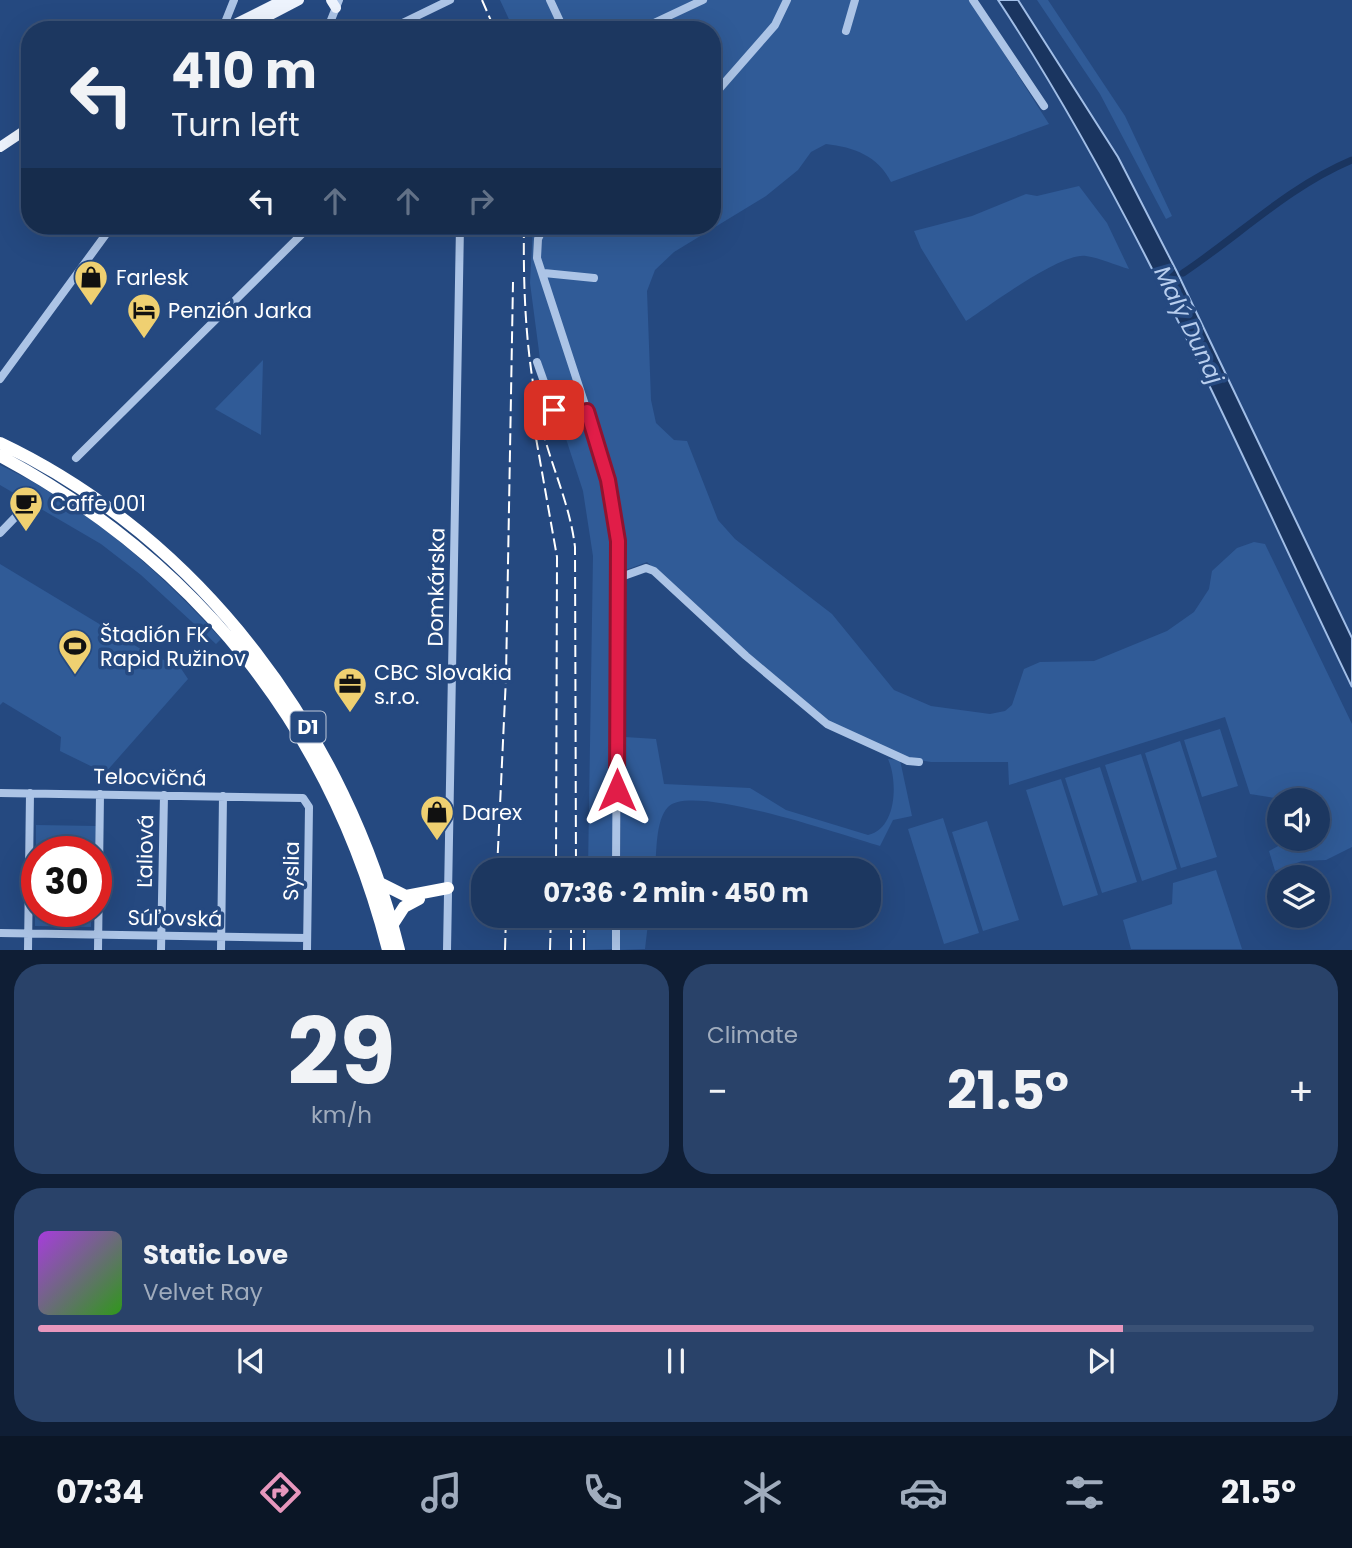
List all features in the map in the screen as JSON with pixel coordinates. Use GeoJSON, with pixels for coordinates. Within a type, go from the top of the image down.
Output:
{"type":"FeatureCollection","features":[{"type":"Feature","properties":{"kind":"highway","name":"D1"},"geometry":{"type":"LineString","coordinates":[[2,451],[82,491],[143,536],[232,623],[282,687],[318,744],[360,828],[380,883],[399,950]]}},
{"type":"Feature","properties":{"kind":"highway","name":"D1"},"geometry":{"type":"LineString","coordinates":[[2,451],[135,545],[197,601],[248,660],[292,721],[336,802],[370,887],[388,950]]}},
{"type":"Feature","properties":{"kind":"highway"},"geometry":{"type":"LineString","coordinates":[[380,883],[406,896],[448,890]]}},
{"type":"Feature","properties":{"kind":"highway"},"geometry":{"type":"LineString","coordinates":[[393,924],[409,903],[448,890]]}},
{"type":"Feature","properties":{"kind":"main road"},"geometry":{"type":"LineString","coordinates":[[241,21],[283,0]]}},
{"type":"Feature","properties":{"kind":"main road"},"geometry":{"type":"LineString","coordinates":[[259,21],[299,0]]}},
{"type":"Feature","properties":{"kind":"main road"},"geometry":{"type":"LineString","coordinates":[[0,139],[21,126]]}},
{"type":"Feature","properties":{"kind":"main road"},"geometry":{"type":"LineString","coordinates":[[0,147],[21,133]]}},
{"type":"Feature","properties":{"kind":"street"},"geometry":{"type":"LineString","coordinates":[[227,21],[234,0]]}},
{"type":"Feature","properties":{"kind":"street"},"geometry":{"type":"LineString","coordinates":[[407,21],[450,0]]}},
{"type":"Feature","properties":{"kind":"street"},"geometry":{"type":"LineString","coordinates":[[550,0],[560,21]]}},
{"type":"Feature","properties":{"kind":"street"},"geometry":{"type":"LineString","coordinates":[[658,21],[703,0]]}},
{"type":"Feature","properties":{"kind":"street"},"geometry":{"type":"LineString","coordinates":[[721,87],[775,25],[787,0]]}},
{"type":"Feature","properties":{"kind":"street"},"geometry":{"type":"LineString","coordinates":[[846,31],[855,0]]}},
{"type":"Feature","properties":{"kind":"street"},"geometry":{"type":"LineString","coordinates":[[973,0],[1044,106]]}},
{"type":"Feature","properties":{"kind":"street"},"geometry":{"type":"LineString","coordinates":[[330,21],[336,3]]}},
{"type":"Feature","properties":{"kind":"street"},"geometry":{"type":"LineString","coordinates":[[0,379],[105,235]]}},
{"type":"Feature","properties":{"kind":"street"},"geometry":{"type":"LineString","coordinates":[[76,458],[301,235]]}},
{"type":"Feature","properties":{"kind":"street","name":"Domkárska"},"geometry":{"type":"LineString","coordinates":[[447,950],[460,235]]}},
{"type":"Feature","properties":{"kind":"street"},"geometry":{"type":"LineString","coordinates":[[541,235],[536,248],[613,503],[618,578],[616,858]]}},
{"type":"Feature","properties":{"kind":"street"},"geometry":{"type":"LineString","coordinates":[[544,273],[594,278]]}},
{"type":"Feature","properties":{"kind":"street"},"geometry":{"type":"LineString","coordinates":[[537,362],[554,410],[559,416],[587,411]]}},
{"type":"Feature","properties":{"kind":"street"},"geometry":{"type":"LineString","coordinates":[[0,533],[27,505]]}},
{"type":"Feature","properties":{"kind":"street"},"geometry":{"type":"LineString","coordinates":[[618,578],[646,568],[654,571],[746,656],[827,724],[908,761],[919,762]]}},
{"type":"Feature","properties":{"kind":"street","name":"Telocvičná"},"geometry":{"type":"LineString","coordinates":[[0,793],[299,797]]}},
{"type":"Feature","properties":{"kind":"street"},"geometry":{"type":"LineString","coordinates":[[28,950],[30,793]]}},
{"type":"Feature","properties":{"kind":"street"},"geometry":{"type":"LineString","coordinates":[[98,950],[100,794]]}},
{"type":"Feature","properties":{"kind":"street","name":"Ľaliová"},"geometry":{"type":"LineString","coordinates":[[160,950],[164,795]]}},
{"type":"Feature","properties":{"kind":"street"},"geometry":{"type":"LineString","coordinates":[[221,950],[223,796]]}},
{"type":"Feature","properties":{"kind":"street","name":"Syslia"},"geometry":{"type":"LineString","coordinates":[[299,797],[306,801],[309,807],[307,950]]}},
{"type":"Feature","properties":{"kind":"street"},"geometry":{"type":"LineString","coordinates":[[616,928],[616,950]]}},
{"type":"Feature","properties":{"kind":"street","name":"Súľovská"},"geometry":{"type":"LineString","coordinates":[[0,933],[28,930],[98,935],[307,938]]}},
{"type":"Feature","properties":{"kind":"shaded area"},"geometry":{"type":"Polygon","coordinates":[[[500,0],[970,0],[1049,124],[891,182],[886,173],[864,154],[826,144],[811,152],[798,170],[766,196],[721,223],[721,21],[510,21],[500,0]]]}},
{"type":"Feature","properties":{"kind":"shaded area"},"geometry":{"type":"Polygon","coordinates":[[[1037,0],[1048,0],[1125,116],[1172,216],[1166,219],[1100,94],[1037,0]]]}},
{"type":"Feature","properties":{"kind":"shaded area"},"geometry":{"type":"Polygon","coordinates":[[[1079,186],[1107,223],[1129,269],[1091,257],[1075,257],[1043,271],[966,321],[921,248],[914,231],[972,216],[1026,194],[1037,196],[1079,186]]]}},
{"type":"Feature","properties":{"kind":"shaded area"},"geometry":{"type":"Polygon","coordinates":[[[533,235],[702,235],[674,252],[655,270],[647,291],[651,400],[656,423],[674,440],[687,441],[718,520],[735,539],[832,614],[894,690],[931,706],[990,714],[1005,711],[1012,705],[1024,669],[1040,662],[1094,661],[1167,631],[1194,612],[1209,589],[1212,571],[1237,548],[1254,542],[1265,544],[1352,724],[1352,847],[1326,860],[1273,865],[1269,851],[1330,851],[1330,788],[1267,788],[1267,797],[1250,794],[1225,717],[1009,785],[1008,762],[931,762],[906,758],[829,722],[706,617],[647,562],[615,574],[615,858],[588,858],[593,556],[583,491],[540,359],[530,283],[533,235]]]}},
{"type":"Feature","properties":{"kind":"shaded area"},"geometry":{"type":"Polygon","coordinates":[[[263,360],[261,435],[215,409],[263,360]]]}},
{"type":"Feature","properties":{"kind":"shaded area"},"geometry":{"type":"Polygon","coordinates":[[[0,465],[62,499],[119,541],[172,588],[221,639],[216,644],[141,575],[101,544],[0,485],[0,465]]]}},
{"type":"Feature","properties":{"kind":"shaded area","name":"Štadión FK Rapid Ružinov"},"geometry":{"type":"Polygon","coordinates":[[[0,564],[154,657],[178,664],[188,679],[105,773],[60,751],[61,737],[3,702],[0,705],[0,564]]]}},
{"type":"Feature","properties":{"kind":"shaded area"},"geometry":{"type":"Polygon","coordinates":[[[622,715],[625,737],[656,739],[664,784],[750,788],[786,810],[868,835],[878,831],[890,814],[894,791],[888,759],[900,760],[912,816],[893,820],[880,846],[770,813],[706,801],[682,801],[668,807],[664,813],[657,837],[656,858],[620,858],[622,715]]]}},
{"type":"Feature","properties":{"kind":"shaded area"},"geometry":{"type":"Polygon","coordinates":[[[1220,729],[1238,786],[1202,797],[1184,740],[1220,729]]]}},
{"type":"Feature","properties":{"kind":"shaded area"},"geometry":{"type":"Polygon","coordinates":[[[1180,741],[1217,857],[1181,868],[1145,753],[1180,741]]]}},
{"type":"Feature","properties":{"kind":"shaded area"},"geometry":{"type":"Polygon","coordinates":[[[1141,754],[1177,869],[1142,881],[1105,765],[1141,754]]]}},
{"type":"Feature","properties":{"kind":"shaded area"},"geometry":{"type":"Polygon","coordinates":[[[1100,767],[1137,882],[1102,893],[1065,778],[1100,767]]]}},
{"type":"Feature","properties":{"kind":"shaded area"},"geometry":{"type":"Polygon","coordinates":[[[1061,779],[1098,895],[1063,906],[1026,790],[1061,779]]]}},
{"type":"Feature","properties":{"kind":"shaded area"},"geometry":{"type":"Polygon","coordinates":[[[943,818],[979,933],[944,944],[908,829],[943,818]]]}},
{"type":"Feature","properties":{"kind":"shaded area"},"geometry":{"type":"Polygon","coordinates":[[[987,821],[1019,920],[983,931],[952,832],[987,821]]]}},
{"type":"Feature","properties":{"kind":"shaded area"},"geometry":{"type":"Polygon","coordinates":[[[36,825],[97,826],[97,836],[36,836],[36,825]]]}},
{"type":"Feature","properties":{"kind":"shaded area"},"geometry":{"type":"Polygon","coordinates":[[[1216,870],[1242,949],[1131,949],[1123,920],[1172,904],[1173,883],[1216,870]]]}},
{"type":"Feature","properties":{"kind":"shaded area"},"geometry":{"type":"Polygon","coordinates":[[[587,928],[614,928],[614,949],[586,950],[587,928]]]}},
{"type":"Feature","properties":{"kind":"shaded area"},"geometry":{"type":"Polygon","coordinates":[[[619,928],[647,928],[645,949],[619,950],[619,928]]]}},
{"type":"Feature","properties":{"kind":"water","name":"Malý Dunaj"},"geometry":{"type":"Polygon","coordinates":[[[998,0],[1018,0],[1118,157],[1177,272],[1352,638],[1352,687],[1143,251],[1049,82],[998,0]]]}},
{"type":"Feature","properties":{"kind":"waterway","name":"Malý Dunaj"},"geometry":{"type":"LineString","coordinates":[[1183,273],[1285,198],[1352,160]]}},
{"type":"Feature","properties":{"kind":"railway"},"geometry":{"type":"LineString","coordinates":[[482,0],[491,21]]}},
{"type":"Feature","properties":{"kind":"railway"},"geometry":{"type":"LineString","coordinates":[[524,235],[525,302],[532,378],[542,428],[569,516],[575,547],[576,858]]}},
{"type":"Feature","properties":{"kind":"railway"},"geometry":{"type":"LineString","coordinates":[[498,858],[506,677],[513,282]]}},
{"type":"Feature","properties":{"kind":"railway"},"geometry":{"type":"LineString","coordinates":[[536,438],[557,557],[556,858]]}},
{"type":"Feature","properties":{"kind":"railway"},"geometry":{"type":"LineString","coordinates":[[505,950],[506,928]]}},
{"type":"Feature","properties":{"kind":"railway"},"geometry":{"type":"LineString","coordinates":[[550,950],[551,928]]}},
{"type":"Feature","properties":{"kind":"railway"},"geometry":{"type":"LineString","coordinates":[[571,928],[571,950]]}},
{"type":"Feature","properties":{"kind":"railway"},"geometry":{"type":"LineString","coordinates":[[584,928],[584,950]]}},
{"type":"Feature","properties":{"kind":"place","name":"Farlesk"},"geometry":{"type":"Point","coordinates":[91,307]}},
{"type":"Feature","properties":{"kind":"place","name":"Penzión Jarka"},"geometry":{"type":"Point","coordinates":[144,340]}},
{"type":"Feature","properties":{"kind":"place","name":"Caffe 001"},"geometry":{"type":"Point","coordinates":[26,533]}},
{"type":"Feature","properties":{"kind":"place","name":"Štadión FK Rapid Ružinov"},"geometry":{"type":"Point","coordinates":[75,676]}},
{"type":"Feature","properties":{"kind":"place","name":"CBC Slovakia s.r.o."},"geometry":{"type":"Point","coordinates":[350,714]}},
{"type":"Feature","properties":{"kind":"place","name":"Darex"},"geometry":{"type":"Point","coordinates":[437,842]}},
{"type":"Feature","properties":{"kind":"route"},"geometry":{"type":"LineString","coordinates":[[554,410],[559,416],[567,417],[587,411],[613,503],[618,541],[617,790]]}}]}
